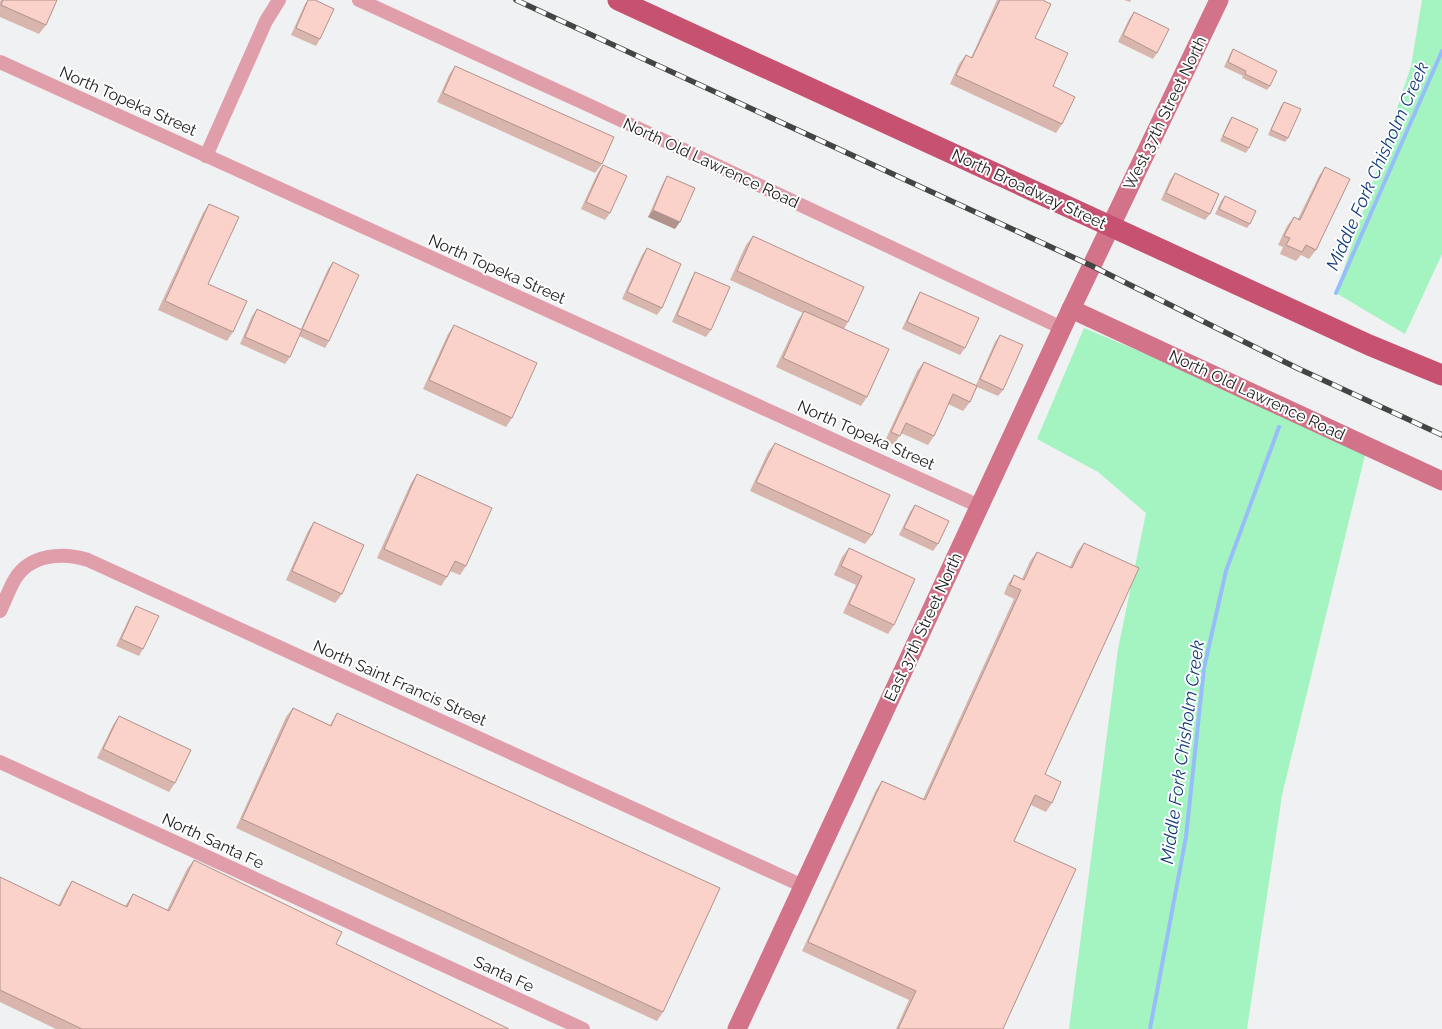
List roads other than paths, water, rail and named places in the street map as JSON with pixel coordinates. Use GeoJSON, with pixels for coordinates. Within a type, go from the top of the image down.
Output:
{"type":"FeatureCollection","features":[{"type":"Feature","properties":{"kind":"main road","name":"North Broadway Street"},"geometry":{"type":"LineString","coordinates":[[618,0],[1369,344],[1442,375]]}},
{"type":"Feature","properties":{"kind":"main road","name":"West 37th Street North"},"geometry":{"type":"LineString","coordinates":[[1110,226],[1219,0]]}},
{"type":"Feature","properties":{"kind":"main road","name":"East 37th Street North"},"geometry":{"type":"LineString","coordinates":[[738,1029],[1110,226]]}},
{"type":"Feature","properties":{"kind":"main road","name":"North Old Lawrence Road"},"geometry":{"type":"LineString","coordinates":[[1071,309],[1442,482]]}},
{"type":"Feature","properties":{"kind":"street"},"geometry":{"type":"LineString","coordinates":[[206,156],[262,29],[279,0]]}},
{"type":"Feature","properties":{"kind":"street","name":"North Old Lawrence Road"},"geometry":{"type":"LineString","coordinates":[[359,0],[612,116],[1062,328]]}},
{"type":"Feature","properties":{"kind":"street","name":"North Topeka Street"},"geometry":{"type":"LineString","coordinates":[[0,62],[979,506]]}},
{"type":"Feature","properties":{"kind":"street","name":"North Saint Francis Street"},"geometry":{"type":"LineString","coordinates":[[0,611],[15,578],[35,561],[61,554],[88,560],[803,886]]}},
{"type":"Feature","properties":{"kind":"street","name":"North Santa Fe"},"geometry":{"type":"LineString","coordinates":[[0,762],[412,951]]}},
{"type":"Feature","properties":{"kind":"street","name":"Santa Fe"},"geometry":{"type":"LineString","coordinates":[[412,951],[583,1029]]}},
{"type":"Feature","properties":{"kind":"waterway","name":"Middle Fork Chisholm Creek"},"geometry":{"type":"LineString","coordinates":[[1336,293],[1442,51]]}},
{"type":"Feature","properties":{"kind":"waterway","name":"Middle Fork Chisholm Creek"},"geometry":{"type":"LineString","coordinates":[[1150,1029],[1186,837],[1204,668],[1226,571],[1279,427]]}},
{"type":"Feature","properties":{"kind":"railway"},"geometry":{"type":"LineString","coordinates":[[516,0],[1092,266],[1297,368],[1442,435]]}}]}
